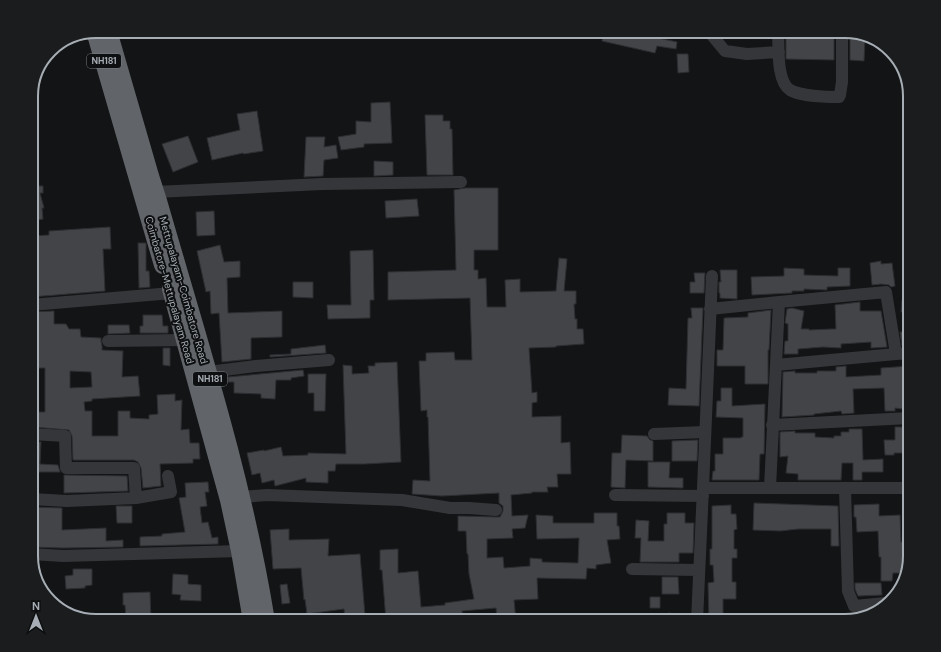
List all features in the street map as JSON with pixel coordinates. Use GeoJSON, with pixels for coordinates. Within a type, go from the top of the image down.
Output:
{"type":"FeatureCollection","features":[{"type":"Feature","properties":{"kind":"highway","name":"NH181"},"geometry":{"type":"LineString","coordinates":[[98,38],[119,90]]}},
{"type":"Feature","properties":{"kind":"highway","name":"NH181"},"geometry":{"type":"LineString","coordinates":[[109,38],[119,90]]}},
{"type":"Feature","properties":{"kind":"highway","name":"Coimbatore-Mettupalayam Road"},"geometry":{"type":"LineString","coordinates":[[119,90],[149,194],[184,340],[236,498],[240,551],[251,614]]}},
{"type":"Feature","properties":{"kind":"highway","name":"Mettupalayam-Coimbatore Road"},"geometry":{"type":"LineString","coordinates":[[149,194],[208,372],[236,498],[259,578],[265,614]]}},
{"type":"Feature","properties":{"kind":"street"},"geometry":{"type":"LineString","coordinates":[[714,38],[725,51],[747,54],[779,52]]}},
{"type":"Feature","properties":{"kind":"street"},"geometry":{"type":"LineString","coordinates":[[778,38],[779,67],[784,82],[790,90],[825,97],[838,97],[840,95],[842,82],[842,38]]}},
{"type":"Feature","properties":{"kind":"street"},"geometry":{"type":"LineString","coordinates":[[149,194],[322,184],[460,182]]}},
{"type":"Feature","properties":{"kind":"street"},"geometry":{"type":"LineString","coordinates":[[697,614],[712,276]]}},
{"type":"Feature","properties":{"kind":"street"},"geometry":{"type":"LineString","coordinates":[[38,304],[172,292]]}},
{"type":"Feature","properties":{"kind":"street"},"geometry":{"type":"LineString","coordinates":[[710,309],[886,292],[896,354]]}},
{"type":"Feature","properties":{"kind":"street"},"geometry":{"type":"LineString","coordinates":[[770,488],[779,302]]}},
{"type":"Feature","properties":{"kind":"street"},"geometry":{"type":"LineString","coordinates":[[108,341],[184,340]]}},
{"type":"Feature","properties":{"kind":"street"},"geometry":{"type":"LineString","coordinates":[[776,365],[903,354]]}},
{"type":"Feature","properties":{"kind":"street"},"geometry":{"type":"LineString","coordinates":[[208,372],[256,366],[329,360]]}},
{"type":"Feature","properties":{"kind":"street"},"geometry":{"type":"LineString","coordinates":[[772,425],[903,418]]}},
{"type":"Feature","properties":{"kind":"street"},"geometry":{"type":"LineString","coordinates":[[654,434],[705,432]]}},
{"type":"Feature","properties":{"kind":"street"},"geometry":{"type":"LineString","coordinates":[[38,434],[65,436],[66,468],[134,468],[136,498]]}},
{"type":"Feature","properties":{"kind":"street"},"geometry":{"type":"LineString","coordinates":[[38,499],[67,501],[136,498],[171,492],[168,476]]}},
{"type":"Feature","properties":{"kind":"street"},"geometry":{"type":"LineString","coordinates":[[615,495],[770,488],[903,488]]}},
{"type":"Feature","properties":{"kind":"street"},"geometry":{"type":"LineString","coordinates":[[845,488],[848,591],[854,606],[876,605]]}},
{"type":"Feature","properties":{"kind":"street"},"geometry":{"type":"LineString","coordinates":[[236,498],[267,495],[402,500],[450,508],[496,510]]}},
{"type":"Feature","properties":{"kind":"street"},"geometry":{"type":"LineString","coordinates":[[38,554],[63,556],[240,551]]}},
{"type":"Feature","properties":{"kind":"street"},"geometry":{"type":"LineString","coordinates":[[632,569],[699,570]]}},
{"type":"Feature","properties":{"kind":"building"},"geometry":{"type":"Polygon","coordinates":[[[603,38],[658,38],[677,42],[676,49],[657,46],[655,53],[602,41],[603,38]]]}},
{"type":"Feature","properties":{"kind":"building"},"geometry":{"type":"Polygon","coordinates":[[[786,38],[834,38],[834,60],[786,59],[786,38]]]}},
{"type":"Feature","properties":{"kind":"building"},"geometry":{"type":"Polygon","coordinates":[[[850,38],[865,41],[864,61],[850,60],[850,38]]]}},
{"type":"Feature","properties":{"kind":"building"},"geometry":{"type":"Polygon","coordinates":[[[677,54],[688,54],[689,72],[678,73],[677,54]]]}},
{"type":"Feature","properties":{"kind":"building"},"geometry":{"type":"Polygon","coordinates":[[[390,102],[392,143],[364,144],[364,147],[341,150],[338,137],[356,134],[356,121],[371,122],[371,103],[390,102]]]}},
{"type":"Feature","properties":{"kind":"building"},"geometry":{"type":"Polygon","coordinates":[[[257,111],[263,151],[243,153],[212,160],[207,138],[240,130],[237,114],[257,111]]]}},
{"type":"Feature","properties":{"kind":"building"},"geometry":{"type":"Polygon","coordinates":[[[425,115],[443,115],[443,121],[450,121],[450,129],[452,129],[453,175],[427,175],[425,115]]]}},
{"type":"Feature","properties":{"kind":"building"},"geometry":{"type":"Polygon","coordinates":[[[188,136],[198,162],[173,172],[162,144],[188,136]]]}},
{"type":"Feature","properties":{"kind":"building"},"geometry":{"type":"Polygon","coordinates":[[[306,137],[325,137],[324,147],[336,145],[338,158],[324,160],[323,176],[304,177],[306,137]]]}},
{"type":"Feature","properties":{"kind":"building"},"geometry":{"type":"Polygon","coordinates":[[[374,161],[393,162],[393,175],[374,176],[374,161]]]}},
{"type":"Feature","properties":{"kind":"building"},"geometry":{"type":"Polygon","coordinates":[[[38,186],[43,186],[43,193],[40,193],[44,208],[42,208],[43,219],[38,220],[38,186]]]}},
{"type":"Feature","properties":{"kind":"building"},"geometry":{"type":"Polygon","coordinates":[[[465,188],[498,188],[498,250],[474,250],[474,270],[478,270],[478,279],[486,278],[487,307],[506,307],[505,280],[520,279],[520,292],[556,291],[559,258],[567,259],[564,291],[576,291],[576,304],[574,304],[575,319],[577,319],[577,329],[583,329],[584,344],[529,348],[532,393],[537,392],[537,402],[532,403],[532,417],[561,416],[561,443],[570,442],[571,474],[557,474],[558,487],[547,487],[548,492],[532,492],[511,495],[512,516],[528,515],[525,528],[512,529],[513,538],[487,539],[487,558],[503,557],[504,568],[530,566],[530,558],[542,559],[542,562],[578,563],[579,538],[537,539],[536,515],[553,516],[553,523],[594,523],[594,513],[617,513],[617,526],[619,526],[620,539],[607,540],[611,563],[596,565],[596,569],[587,568],[586,579],[537,578],[538,599],[514,600],[515,614],[496,614],[496,608],[462,611],[462,614],[385,614],[382,570],[380,570],[380,550],[398,549],[398,573],[418,571],[421,607],[445,605],[445,603],[474,599],[469,574],[466,531],[458,531],[458,516],[500,517],[503,511],[503,506],[499,503],[499,493],[442,496],[412,494],[413,480],[430,481],[428,417],[427,410],[421,411],[419,361],[426,361],[426,353],[454,352],[455,360],[472,360],[470,298],[388,300],[388,272],[456,270],[454,190],[465,188]]]}},
{"type":"Feature","properties":{"kind":"building"},"geometry":{"type":"Polygon","coordinates":[[[417,199],[419,216],[386,218],[385,201],[417,199]]]}},
{"type":"Feature","properties":{"kind":"building"},"geometry":{"type":"Polygon","coordinates":[[[214,211],[215,235],[197,236],[196,212],[214,211]]]}},
{"type":"Feature","properties":{"kind":"building"},"geometry":{"type":"Polygon","coordinates":[[[110,227],[111,249],[103,249],[105,291],[38,296],[38,236],[49,235],[49,231],[110,227]]]}},
{"type":"Feature","properties":{"kind":"building"},"geometry":{"type":"Polygon","coordinates":[[[138,243],[146,243],[146,271],[149,271],[150,287],[139,288],[138,243]]]}},
{"type":"Feature","properties":{"kind":"building"},"geometry":{"type":"Polygon","coordinates":[[[220,245],[224,262],[240,261],[240,277],[227,278],[228,313],[282,311],[282,337],[251,338],[251,359],[222,362],[219,313],[211,314],[210,291],[206,292],[197,251],[220,245]]]}},
{"type":"Feature","properties":{"kind":"building"},"geometry":{"type":"Polygon","coordinates":[[[373,250],[374,300],[370,300],[370,318],[328,319],[327,305],[351,305],[350,251],[373,250]]]}},
{"type":"Feature","properties":{"kind":"building"},"geometry":{"type":"Polygon","coordinates":[[[881,261],[881,264],[892,263],[895,286],[891,287],[889,285],[881,284],[872,285],[870,263],[881,261]]]}},
{"type":"Feature","properties":{"kind":"building"},"geometry":{"type":"Polygon","coordinates":[[[784,268],[804,269],[804,275],[838,276],[838,268],[850,268],[850,286],[827,287],[827,290],[804,289],[804,291],[792,291],[792,293],[752,295],[751,277],[784,276],[784,268]]]}},
{"type":"Feature","properties":{"kind":"building"},"geometry":{"type":"Polygon","coordinates":[[[720,270],[737,270],[737,299],[720,298],[720,270]]]}},
{"type":"Feature","properties":{"kind":"building"},"geometry":{"type":"Polygon","coordinates":[[[694,273],[705,273],[704,293],[690,293],[690,282],[695,282],[694,273]]]}},
{"type":"Feature","properties":{"kind":"building"},"geometry":{"type":"Polygon","coordinates":[[[293,282],[313,282],[313,298],[293,297],[293,282]]]}},
{"type":"Feature","properties":{"kind":"building"},"geometry":{"type":"Polygon","coordinates":[[[902,300],[903,300],[903,312],[901,312],[902,300]]]}},
{"type":"Feature","properties":{"kind":"building"},"geometry":{"type":"Polygon","coordinates":[[[860,302],[860,311],[881,311],[887,347],[871,348],[871,342],[841,344],[841,348],[823,347],[798,349],[798,354],[784,354],[785,341],[788,341],[788,324],[785,323],[787,309],[792,308],[804,311],[801,329],[836,329],[835,305],[860,302]]]}},
{"type":"Feature","properties":{"kind":"building"},"geometry":{"type":"Polygon","coordinates":[[[691,308],[703,308],[699,406],[668,405],[669,388],[686,389],[688,318],[692,318],[691,308]]]}},
{"type":"Feature","properties":{"kind":"building"},"geometry":{"type":"Polygon","coordinates":[[[771,310],[768,350],[768,384],[745,384],[745,366],[717,366],[717,350],[723,350],[724,318],[748,317],[748,313],[771,310]]]}},
{"type":"Feature","properties":{"kind":"building"},"geometry":{"type":"Polygon","coordinates":[[[54,311],[54,324],[66,324],[69,329],[80,329],[81,337],[101,338],[102,350],[123,351],[122,377],[138,376],[140,396],[92,399],[92,401],[84,402],[85,411],[92,411],[92,436],[118,436],[118,411],[130,411],[130,418],[149,419],[149,415],[158,414],[157,395],[175,394],[175,401],[182,400],[181,430],[189,429],[190,443],[199,443],[200,459],[193,459],[193,463],[160,464],[161,486],[143,488],[141,468],[138,462],[134,460],[73,460],[72,436],[69,430],[38,427],[38,412],[45,412],[45,368],[38,368],[38,312],[54,311]],[[70,371],[70,388],[92,387],[91,372],[70,371]]]}},
{"type":"Feature","properties":{"kind":"building"},"geometry":{"type":"Polygon","coordinates":[[[143,315],[162,315],[163,326],[168,326],[168,333],[140,333],[140,326],[143,326],[143,315]]]}},
{"type":"Feature","properties":{"kind":"building"},"geometry":{"type":"Polygon","coordinates":[[[108,325],[129,325],[130,333],[108,334],[108,325]]]}},
{"type":"Feature","properties":{"kind":"building"},"geometry":{"type":"Polygon","coordinates":[[[900,332],[903,332],[902,346],[900,332]]]}},
{"type":"Feature","properties":{"kind":"building"},"geometry":{"type":"Polygon","coordinates":[[[325,345],[326,353],[270,357],[270,355],[291,354],[291,349],[325,345]]]}},
{"type":"Feature","properties":{"kind":"building"},"geometry":{"type":"Polygon","coordinates":[[[163,348],[170,348],[170,366],[163,365],[163,348]]]}},
{"type":"Feature","properties":{"kind":"building"},"geometry":{"type":"Polygon","coordinates":[[[397,362],[401,462],[336,464],[335,471],[328,471],[328,483],[306,482],[306,478],[275,486],[274,480],[262,483],[260,473],[252,475],[247,453],[281,447],[283,456],[308,455],[308,453],[346,454],[343,365],[352,366],[352,374],[369,373],[368,366],[375,366],[375,363],[397,362]]]}},
{"type":"Feature","properties":{"kind":"building"},"geometry":{"type":"Polygon","coordinates":[[[846,366],[846,377],[881,375],[881,368],[903,366],[903,409],[895,408],[895,411],[885,411],[884,388],[853,389],[854,413],[842,414],[841,411],[814,415],[782,417],[783,372],[795,371],[795,373],[817,373],[817,371],[836,371],[836,367],[846,366]]]}},
{"type":"Feature","properties":{"kind":"building"},"geometry":{"type":"Polygon","coordinates":[[[303,370],[304,376],[291,378],[291,380],[276,380],[275,399],[261,398],[261,394],[234,393],[234,382],[228,382],[228,377],[303,370]]]}},
{"type":"Feature","properties":{"kind":"building"},"geometry":{"type":"Polygon","coordinates":[[[308,374],[326,374],[325,411],[314,411],[314,393],[308,393],[308,374]]]}},
{"type":"Feature","properties":{"kind":"building"},"geometry":{"type":"Polygon","coordinates":[[[721,388],[732,388],[732,406],[765,404],[764,454],[760,454],[759,480],[712,480],[713,471],[715,471],[715,454],[723,454],[723,438],[743,437],[743,418],[716,417],[717,401],[721,401],[721,388]]]}},
{"type":"Feature","properties":{"kind":"building"},"geometry":{"type":"Polygon","coordinates":[[[895,427],[903,427],[903,453],[885,455],[884,440],[895,440],[895,427]]]}},
{"type":"Feature","properties":{"kind":"building"},"geometry":{"type":"Polygon","coordinates":[[[849,429],[862,429],[863,460],[883,459],[883,472],[862,472],[862,480],[853,480],[853,463],[842,463],[841,480],[798,480],[798,474],[786,473],[788,456],[780,457],[780,432],[795,431],[795,433],[815,433],[815,437],[834,438],[834,436],[841,436],[841,432],[849,432],[849,429]]]}},
{"type":"Feature","properties":{"kind":"building"},"geometry":{"type":"Polygon","coordinates":[[[622,435],[647,436],[653,441],[653,461],[626,460],[625,488],[611,487],[612,453],[621,453],[622,435]]]}},
{"type":"Feature","properties":{"kind":"building"},"geometry":{"type":"Polygon","coordinates":[[[698,440],[697,461],[672,461],[672,441],[698,440]]]}},
{"type":"Feature","properties":{"kind":"building"},"geometry":{"type":"Polygon","coordinates":[[[38,442],[41,442],[40,464],[58,465],[60,472],[38,472],[38,442]]]}},
{"type":"Feature","properties":{"kind":"building"},"geometry":{"type":"Polygon","coordinates":[[[648,462],[670,462],[669,478],[683,478],[683,488],[648,487],[648,462]]]}},
{"type":"Feature","properties":{"kind":"building"},"geometry":{"type":"Polygon","coordinates":[[[64,475],[127,476],[128,491],[64,493],[64,475]]]}},
{"type":"Feature","properties":{"kind":"building"},"geometry":{"type":"Polygon","coordinates":[[[208,482],[209,492],[205,492],[207,506],[200,507],[202,523],[208,522],[212,538],[218,537],[218,544],[140,546],[140,537],[162,536],[162,534],[185,532],[179,498],[186,497],[185,483],[208,482]]]}},
{"type":"Feature","properties":{"kind":"building"},"geometry":{"type":"Polygon","coordinates":[[[754,503],[838,506],[839,546],[831,546],[831,529],[798,529],[780,531],[753,530],[754,503]]]}},
{"type":"Feature","properties":{"kind":"building"},"geometry":{"type":"Polygon","coordinates":[[[879,504],[879,516],[900,515],[901,542],[903,542],[903,564],[901,573],[893,573],[892,581],[881,581],[881,557],[879,557],[878,531],[857,532],[856,517],[854,517],[854,505],[879,504]]]}},
{"type":"Feature","properties":{"kind":"building"},"geometry":{"type":"Polygon","coordinates":[[[731,505],[731,514],[736,514],[737,529],[734,530],[734,549],[737,549],[737,558],[732,558],[732,582],[736,582],[736,599],[723,599],[723,614],[709,614],[708,583],[714,582],[713,565],[710,565],[710,549],[712,549],[712,506],[731,505]]]}},
{"type":"Feature","properties":{"kind":"building"},"geometry":{"type":"Polygon","coordinates":[[[116,506],[132,506],[132,523],[117,523],[116,506]]]}},
{"type":"Feature","properties":{"kind":"building"},"geometry":{"type":"Polygon","coordinates":[[[38,507],[62,508],[62,530],[106,528],[106,541],[123,540],[123,547],[38,547],[38,507]]]}},
{"type":"Feature","properties":{"kind":"building"},"geometry":{"type":"Polygon","coordinates":[[[667,513],[685,513],[685,523],[694,523],[693,553],[679,553],[679,562],[640,562],[641,538],[635,538],[636,520],[649,521],[648,541],[664,541],[664,524],[667,524],[667,513]]]}},
{"type":"Feature","properties":{"kind":"building"},"geometry":{"type":"Polygon","coordinates":[[[289,529],[289,540],[329,539],[328,556],[360,554],[365,614],[344,614],[344,609],[307,614],[301,568],[273,569],[270,530],[289,529]]]}},
{"type":"Feature","properties":{"kind":"building"},"geometry":{"type":"Polygon","coordinates":[[[73,569],[92,569],[92,585],[85,586],[85,588],[66,589],[65,576],[73,575],[73,569]]]}},
{"type":"Feature","properties":{"kind":"building"},"geometry":{"type":"Polygon","coordinates":[[[173,574],[188,575],[188,584],[201,585],[201,601],[180,600],[181,595],[172,594],[173,574]]]}},
{"type":"Feature","properties":{"kind":"building"},"geometry":{"type":"Polygon","coordinates":[[[662,577],[678,577],[679,594],[662,594],[662,577]]]}},
{"type":"Feature","properties":{"kind":"building"},"geometry":{"type":"Polygon","coordinates":[[[855,583],[881,583],[882,595],[858,596],[855,589],[855,583]]]}},
{"type":"Feature","properties":{"kind":"building"},"geometry":{"type":"Polygon","coordinates":[[[287,584],[290,603],[282,604],[280,585],[287,584]]]}},
{"type":"Feature","properties":{"kind":"building"},"geometry":{"type":"Polygon","coordinates":[[[150,592],[151,614],[126,614],[125,605],[123,605],[123,593],[150,592]]]}},
{"type":"Feature","properties":{"kind":"building"},"geometry":{"type":"Polygon","coordinates":[[[650,597],[660,597],[660,608],[650,608],[650,597]]]}}]}
